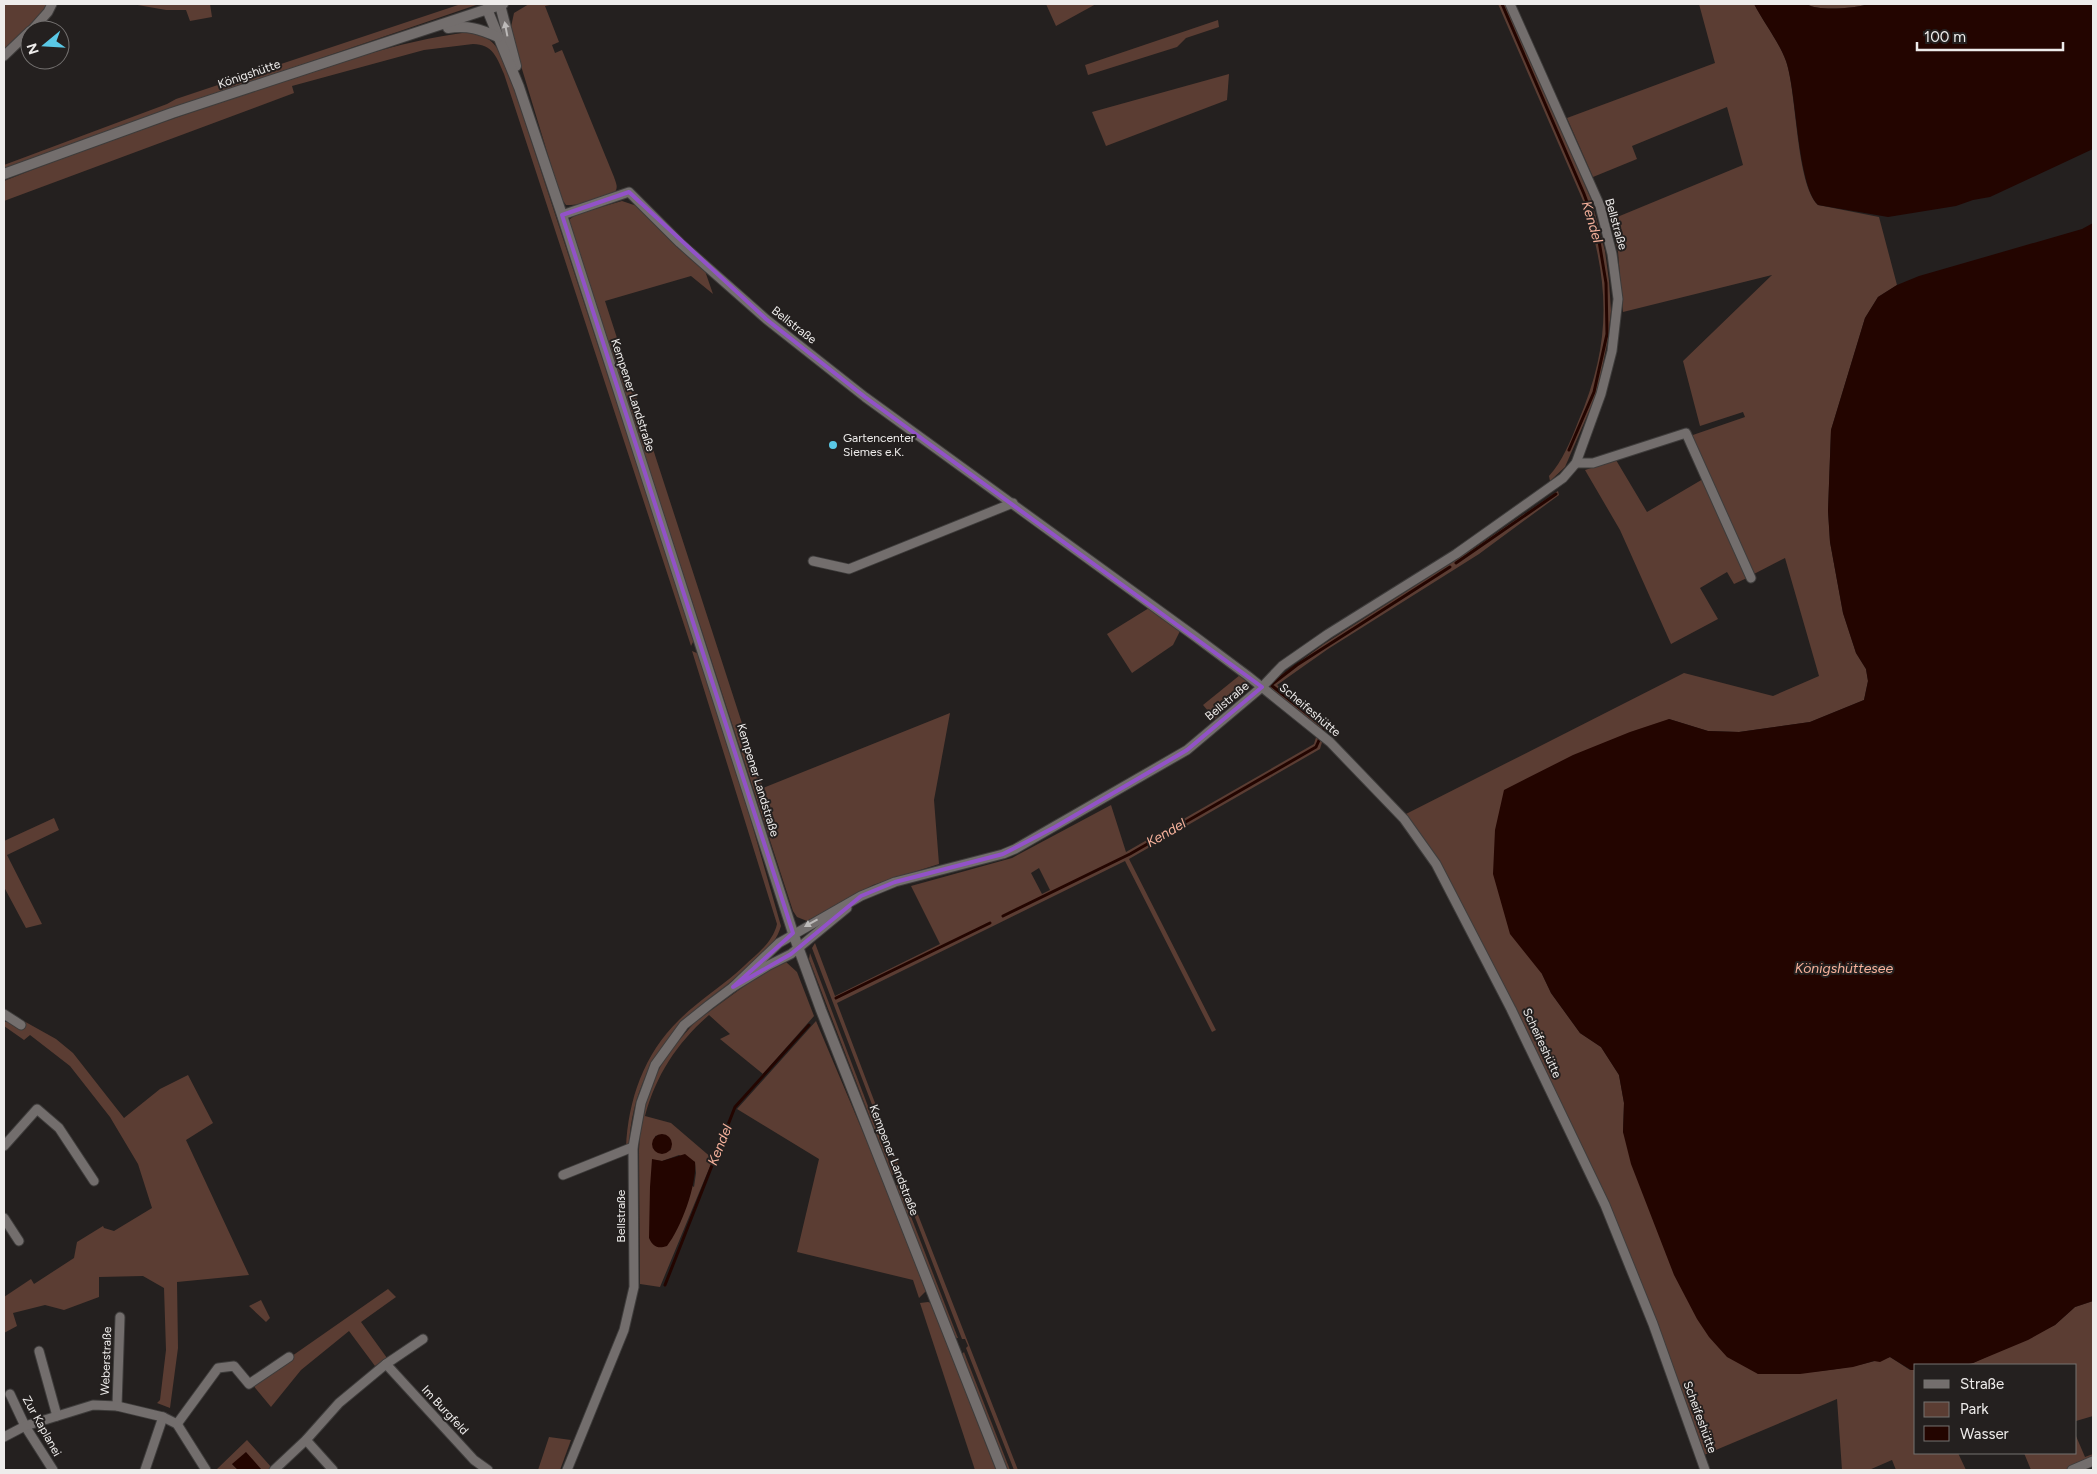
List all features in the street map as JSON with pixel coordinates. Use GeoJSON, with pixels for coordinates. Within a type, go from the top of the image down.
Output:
{"type":"FeatureCollection","features":[{"type":"Feature","properties":{"kind":"street"},"geometry":{"type":"LineString","coordinates":[[41,20],[52,4]]}},
{"type":"Feature","properties":{"kind":"street","name":"Königshütte"},"geometry":{"type":"LineString","coordinates":[[4,174],[172,113],[359,50],[417,34],[502,4]]}},
{"type":"Feature","properties":{"kind":"street","name":"Kempener Landstraße"},"geometry":{"type":"LineString","coordinates":[[502,4],[520,87]]}},
{"type":"Feature","properties":{"kind":"street","name":"Bellstraße"},"geometry":{"type":"LineString","coordinates":[[567,1470],[624,1330],[634,1287],[633,1147],[641,1103],[655,1065],[684,1025],[733,987],[779,943],[793,933],[861,896],[895,882],[1003,854],[1015,849],[1187,750],[1262,687],[1290,660],[1456,554],[1563,478],[1576,463],[1601,394],[1612,351],[1618,299],[1612,254],[1600,206],[1510,4]]}},
{"type":"Feature","properties":{"kind":"street","name":"Kempener Landstraße"},"geometry":{"type":"LineString","coordinates":[[487,9],[520,87],[798,949],[1002,1470]]}},
{"type":"Feature","properties":{"kind":"street"},"geometry":{"type":"LineString","coordinates":[[417,34],[461,26],[482,30],[498,37]]}},
{"type":"Feature","properties":{"kind":"street"},"geometry":{"type":"LineString","coordinates":[[4,56],[20,41]]}},
{"type":"Feature","properties":{"kind":"street","name":"Bellstraße"},"geometry":{"type":"LineString","coordinates":[[562,215],[629,192],[680,243],[766,319],[865,397],[1013,503],[1262,687]]}},
{"type":"Feature","properties":{"kind":"street"},"geometry":{"type":"LineString","coordinates":[[1576,463],[1593,463],[1686,433],[1751,578]]}},
{"type":"Feature","properties":{"kind":"street"},"geometry":{"type":"LineString","coordinates":[[813,561],[848,569],[1013,503]]}},
{"type":"Feature","properties":{"kind":"street","name":"Scheifeshütte"},"geometry":{"type":"LineString","coordinates":[[1262,687],[1330,742],[1404,819],[1436,864],[1511,1009],[1605,1204],[1653,1324],[1705,1470]]}},
{"type":"Feature","properties":{"kind":"street","name":"Bellstraße"},"geometry":{"type":"LineString","coordinates":[[733,987],[798,949],[861,896]]}},
{"type":"Feature","properties":{"kind":"street"},"geometry":{"type":"LineString","coordinates":[[4,1014],[21,1025]]}},
{"type":"Feature","properties":{"kind":"street"},"geometry":{"type":"LineString","coordinates":[[4,1146],[37,1109],[59,1128],[94,1181]]}},
{"type":"Feature","properties":{"kind":"street"},"geometry":{"type":"LineString","coordinates":[[563,1175],[633,1147]]}},
{"type":"Feature","properties":{"kind":"street"},"geometry":{"type":"LineString","coordinates":[[4,1218],[19,1241]]}},
{"type":"Feature","properties":{"kind":"street","name":"Weberstraße"},"geometry":{"type":"LineString","coordinates":[[117,1406],[120,1318]]}},
{"type":"Feature","properties":{"kind":"street"},"geometry":{"type":"LineString","coordinates":[[274,1470],[306,1440],[339,1402],[386,1364],[423,1339]]}},
{"type":"Feature","properties":{"kind":"street"},"geometry":{"type":"LineString","coordinates":[[39,1351],[57,1416]]}},
{"type":"Feature","properties":{"kind":"street"},"geometry":{"type":"LineString","coordinates":[[206,1470],[177,1424],[218,1368],[234,1366],[249,1384],[289,1357]]}},
{"type":"Feature","properties":{"kind":"street","name":"Im Burgfeld"},"geometry":{"type":"LineString","coordinates":[[386,1364],[474,1460],[488,1470]]}},
{"type":"Feature","properties":{"kind":"street","name":"Zur Kaplanei"},"geometry":{"type":"LineString","coordinates":[[10,1394],[25,1426],[52,1470]]}},
{"type":"Feature","properties":{"kind":"street","name":"Weberstraße"},"geometry":{"type":"LineString","coordinates":[[4,1437],[25,1426],[93,1405],[117,1406],[163,1417],[177,1424]]}},
{"type":"Feature","properties":{"kind":"street"},"geometry":{"type":"LineString","coordinates":[[145,1470],[163,1417]]}},
{"type":"Feature","properties":{"kind":"street"},"geometry":{"type":"LineString","coordinates":[[306,1440],[333,1470]]}},
{"type":"Feature","properties":{"kind":"street"},"geometry":{"type":"LineString","coordinates":[[2077,1469],[2093,1461]]}},
{"type":"Feature","properties":{"kind":"highlighted area"},"geometry":{"type":"Polygon","coordinates":[[[629,192],[766,319],[865,397],[1262,687],[1187,750],[1055,827],[1003,854],[895,882],[861,896],[791,954],[733,987],[793,933],[562,215],[629,192]]]}},
{"type":"Feature","properties":{"kind":"green space"},"geometry":{"type":"Polygon","coordinates":[[[4,4],[49,4],[37,20],[20,20],[20,36],[4,52],[4,4]]]}},
{"type":"Feature","properties":{"kind":"green space"},"geometry":{"type":"Polygon","coordinates":[[[132,4],[210,4],[212,17],[190,21],[186,10],[166,10],[132,4]]]}},
{"type":"Feature","properties":{"kind":"green space"},"geometry":{"type":"Polygon","coordinates":[[[461,4],[479,4],[90,137],[4,169],[4,165],[176,99],[461,4]]]}},
{"type":"Feature","properties":{"kind":"green space"},"geometry":{"type":"Polygon","coordinates":[[[529,4],[555,4],[545,6],[559,42],[552,45],[555,53],[562,50],[617,186],[615,192],[606,198],[592,202],[566,205],[561,198],[512,36],[511,27],[514,13],[529,4]]]}},
{"type":"Feature","properties":{"kind":"green space"},"geometry":{"type":"Polygon","coordinates":[[[1046,4],[1096,4],[1056,26],[1046,4]]]}},
{"type":"Feature","properties":{"kind":"green space"},"geometry":{"type":"Polygon","coordinates":[[[1498,4],[1506,4],[1591,199],[1605,251],[1609,281],[1611,311],[1608,339],[1597,393],[1565,467],[1550,481],[1549,476],[1569,444],[1589,393],[1597,366],[1604,313],[1602,287],[1593,232],[1584,203],[1498,4]]]}},
{"type":"Feature","properties":{"kind":"green space"},"geometry":{"type":"Polygon","coordinates":[[[1699,4],[1754,4],[1786,61],[1793,94],[1801,159],[1811,194],[1818,205],[1879,217],[1897,285],[1878,297],[1865,318],[1831,430],[1828,511],[1830,542],[1843,613],[1856,653],[1866,669],[1868,681],[1864,700],[1810,722],[1739,732],[1708,731],[1669,719],[1542,974],[1551,993],[1580,1033],[1601,1047],[1619,1075],[1624,1103],[1623,1132],[1758,1374],[1825,1370],[1890,1357],[1910,1370],[1914,1370],[1914,1454],[1958,1454],[1966,1470],[1896,1470],[1892,1460],[1869,1470],[1842,1470],[1837,1399],[1704,1455],[1656,1323],[1513,1005],[1404,815],[1684,673],[1773,696],[1819,676],[1785,558],[1752,575],[1690,436],[1745,417],[1743,412],[1700,426],[1683,361],[1772,275],[1623,312],[1618,252],[1610,220],[1743,165],[1727,107],[1632,146],[1637,159],[1593,177],[1567,118],[1715,63],[1699,4]]]}},
{"type":"Feature","properties":{"kind":"green space"},"geometry":{"type":"Polygon","coordinates":[[[1807,4],[1869,4],[1828,9],[1807,4]]]}},
{"type":"Feature","properties":{"kind":"green space"},"geometry":{"type":"Polygon","coordinates":[[[1218,20],[1219,27],[1186,38],[1177,47],[1088,75],[1085,65],[1218,20]]]}},
{"type":"Feature","properties":{"kind":"green space"},"geometry":{"type":"Polygon","coordinates":[[[469,32],[490,40],[498,49],[508,70],[694,640],[691,646],[504,74],[490,49],[473,44],[424,50],[292,86],[294,93],[4,201],[4,181],[98,145],[257,90],[388,48],[469,32]]]}},
{"type":"Feature","properties":{"kind":"green space"},"geometry":{"type":"Polygon","coordinates":[[[1229,74],[1227,100],[1106,146],[1092,112],[1229,74]]]}},
{"type":"Feature","properties":{"kind":"green space"},"geometry":{"type":"Polygon","coordinates":[[[622,201],[640,207],[704,268],[713,294],[691,276],[605,301],[763,788],[950,713],[934,800],[939,864],[873,885],[807,921],[797,917],[793,911],[570,226],[570,219],[577,214],[622,201]]]}},
{"type":"Feature","properties":{"kind":"green space"},"geometry":{"type":"Polygon","coordinates":[[[1616,460],[1647,512],[1703,479],[1747,578],[1734,584],[1727,572],[1700,588],[1718,619],[1671,644],[1620,530],[1585,470],[1616,460]]]}},
{"type":"Feature","properties":{"kind":"green space"},"geometry":{"type":"Polygon","coordinates":[[[1558,491],[1559,495],[1479,554],[1328,649],[1277,685],[1327,726],[1325,733],[1271,690],[1269,684],[1324,644],[1476,547],[1558,491]]]}},
{"type":"Feature","properties":{"kind":"green space"},"geometry":{"type":"Polygon","coordinates":[[[1149,608],[1180,631],[1173,645],[1132,673],[1107,634],[1149,608]]]}},
{"type":"Feature","properties":{"kind":"green space"},"geometry":{"type":"Polygon","coordinates":[[[692,651],[699,654],[739,779],[781,926],[776,938],[764,954],[683,1022],[658,1053],[648,1070],[641,1088],[635,1107],[629,1147],[626,1148],[627,1130],[634,1095],[647,1063],[656,1048],[679,1020],[759,952],[772,936],[777,924],[692,651]]]}},
{"type":"Feature","properties":{"kind":"green space"},"geometry":{"type":"Polygon","coordinates":[[[1240,675],[1250,685],[1215,719],[1203,705],[1240,675]]]}},
{"type":"Feature","properties":{"kind":"green space"},"geometry":{"type":"Polygon","coordinates":[[[1317,734],[1323,739],[1320,749],[1129,859],[1216,1030],[1212,1032],[1125,861],[837,1003],[902,1174],[899,1175],[812,948],[815,943],[835,996],[940,944],[911,886],[1012,858],[1111,805],[1126,852],[1314,744],[1317,734]],[[1039,868],[1031,873],[1042,894],[1050,890],[1039,868]]]}},
{"type":"Feature","properties":{"kind":"green space"},"geometry":{"type":"Polygon","coordinates":[[[54,818],[59,830],[7,855],[42,924],[26,928],[4,887],[4,841],[54,818]]]}},
{"type":"Feature","properties":{"kind":"green space"},"geometry":{"type":"Polygon","coordinates":[[[810,953],[894,1175],[892,1175],[809,959],[810,953]]]}},
{"type":"Feature","properties":{"kind":"green space"},"geometry":{"type":"Polygon","coordinates":[[[786,962],[797,972],[814,1016],[763,1074],[720,1039],[730,1034],[709,1015],[678,1048],[655,1087],[645,1116],[671,1123],[713,1159],[660,1287],[640,1284],[639,1150],[641,1115],[653,1080],[668,1053],[695,1022],[769,968],[786,962]],[[655,1136],[661,1153],[671,1150],[667,1136],[655,1136]],[[679,1155],[662,1161],[652,1160],[694,1187],[695,1162],[679,1155]]]}},
{"type":"Feature","properties":{"kind":"green space"},"geometry":{"type":"Polygon","coordinates":[[[13,1015],[56,1039],[73,1053],[124,1118],[160,1089],[188,1075],[213,1123],[186,1140],[249,1275],[177,1282],[178,1348],[170,1408],[157,1403],[160,1400],[166,1350],[164,1288],[143,1276],[99,1277],[99,1297],[64,1310],[45,1305],[13,1313],[17,1326],[4,1333],[4,1297],[31,1279],[34,1284],[74,1258],[77,1242],[103,1226],[114,1231],[152,1208],[138,1164],[110,1117],[70,1066],[30,1035],[24,1040],[4,1026],[4,1022],[10,1022],[13,1015]]]}},
{"type":"Feature","properties":{"kind":"green space"},"geometry":{"type":"Polygon","coordinates":[[[816,1021],[876,1163],[926,1291],[919,1298],[913,1280],[797,1252],[819,1159],[737,1109],[816,1021]]]}},
{"type":"Feature","properties":{"kind":"green space"},"geometry":{"type":"Polygon","coordinates":[[[904,1179],[1018,1470],[1014,1470],[966,1348],[968,1346],[965,1339],[962,1339],[901,1181],[904,1179]]]}},
{"type":"Feature","properties":{"kind":"green space"},"geometry":{"type":"Polygon","coordinates":[[[898,1183],[958,1338],[955,1337],[896,1186],[898,1183]]]}},
{"type":"Feature","properties":{"kind":"green space"},"geometry":{"type":"Polygon","coordinates":[[[388,1289],[396,1297],[361,1322],[387,1358],[375,1366],[349,1331],[301,1370],[271,1407],[252,1384],[388,1289]]]}},
{"type":"Feature","properties":{"kind":"green space"},"geometry":{"type":"Polygon","coordinates":[[[261,1300],[270,1318],[266,1322],[249,1306],[261,1300]]]}},
{"type":"Feature","properties":{"kind":"green space"},"geometry":{"type":"Polygon","coordinates":[[[2093,1301],[2093,1416],[2077,1421],[2077,1364],[1968,1364],[2055,1325],[2075,1307],[2093,1301]]]}},
{"type":"Feature","properties":{"kind":"green space"},"geometry":{"type":"Polygon","coordinates":[[[920,1303],[931,1303],[996,1470],[975,1470],[920,1303]]]}},
{"type":"Feature","properties":{"kind":"green space"},"geometry":{"type":"Polygon","coordinates":[[[964,1352],[1010,1470],[1007,1470],[1005,1466],[962,1354],[964,1352]]]}},
{"type":"Feature","properties":{"kind":"green space"},"geometry":{"type":"Polygon","coordinates":[[[549,1437],[571,1440],[560,1470],[538,1470],[549,1437]]]}},
{"type":"Feature","properties":{"kind":"green space"},"geometry":{"type":"Polygon","coordinates":[[[2077,1438],[2085,1457],[2093,1454],[2093,1464],[2079,1470],[2031,1470],[2024,1454],[2077,1454],[2077,1438]]]}},
{"type":"Feature","properties":{"kind":"green space"},"geometry":{"type":"Polygon","coordinates":[[[247,1440],[272,1468],[270,1470],[259,1470],[261,1469],[232,1464],[238,1470],[217,1469],[247,1440]]]}},
{"type":"Feature","properties":{"kind":"water"},"geometry":{"type":"Polygon","coordinates":[[[1754,4],[1807,4],[1828,9],[1869,4],[2093,4],[2093,149],[1990,197],[1956,206],[1888,217],[1818,205],[1811,194],[1806,178],[1790,75],[1786,61],[1754,4]]]}},
{"type":"Feature","properties":{"kind":"water","name":"Königshüttesee"},"geometry":{"type":"Polygon","coordinates":[[[2093,223],[2093,1301],[2075,1307],[2055,1325],[2028,1340],[1968,1364],[1914,1364],[1914,1370],[1911,1370],[1890,1357],[1880,1362],[1874,1361],[1853,1367],[1800,1374],[1758,1374],[1727,1357],[1709,1337],[1697,1319],[1674,1275],[1631,1164],[1623,1132],[1624,1103],[1619,1075],[1601,1047],[1580,1033],[1551,993],[1542,974],[1510,934],[1493,874],[1495,830],[1504,790],[1573,755],[1630,732],[1669,719],[1708,731],[1739,732],[1810,722],[1864,700],[1868,681],[1866,669],[1856,653],[1843,613],[1830,542],[1828,511],[1831,430],[1865,318],[1878,297],[1897,285],[1919,276],[2082,229],[2093,223]]]}},
{"type":"Feature","properties":{"kind":"water"},"geometry":{"type":"Polygon","coordinates":[[[662,1134],[669,1137],[672,1144],[669,1151],[662,1154],[655,1151],[652,1144],[655,1137],[662,1134]]]}},
{"type":"Feature","properties":{"kind":"water"},"geometry":{"type":"Polygon","coordinates":[[[685,1154],[695,1162],[691,1194],[678,1229],[667,1246],[656,1246],[649,1238],[652,1159],[662,1161],[685,1154]]]}},
{"type":"Feature","properties":{"kind":"water"},"geometry":{"type":"Polygon","coordinates":[[[246,1452],[261,1469],[238,1470],[232,1464],[246,1452]]]}},
{"type":"Feature","properties":{"kind":"waterway","name":"Kendel"},"geometry":{"type":"LineString","coordinates":[[1502,4],[1584,194],[1597,229],[1606,283],[1607,334],[1594,392],[1569,450]]}},
{"type":"Feature","properties":{"kind":"waterway","name":"Kendel"},"geometry":{"type":"LineString","coordinates":[[1456,563],[1556,494]]}},
{"type":"Feature","properties":{"kind":"waterway","name":"Kendel"},"geometry":{"type":"LineString","coordinates":[[1323,731],[1324,727],[1271,685],[1297,665],[1450,567]]}},
{"type":"Feature","properties":{"kind":"waterway","name":"Kendel"},"geometry":{"type":"LineString","coordinates":[[1003,916],[1130,854],[1316,747],[1320,738]]}},
{"type":"Feature","properties":{"kind":"waterway","name":"Kendel"},"geometry":{"type":"LineString","coordinates":[[836,998],[990,923]]}},
{"type":"Feature","properties":{"kind":"waterway","name":"Kendel"},"geometry":{"type":"LineString","coordinates":[[665,1285],[735,1107],[809,1025]]}},
{"type":"Feature","properties":{"kind":"place","name":"Gartencenter Siemes e.K."},"geometry":{"type":"Point","coordinates":[833,445]}}]}
